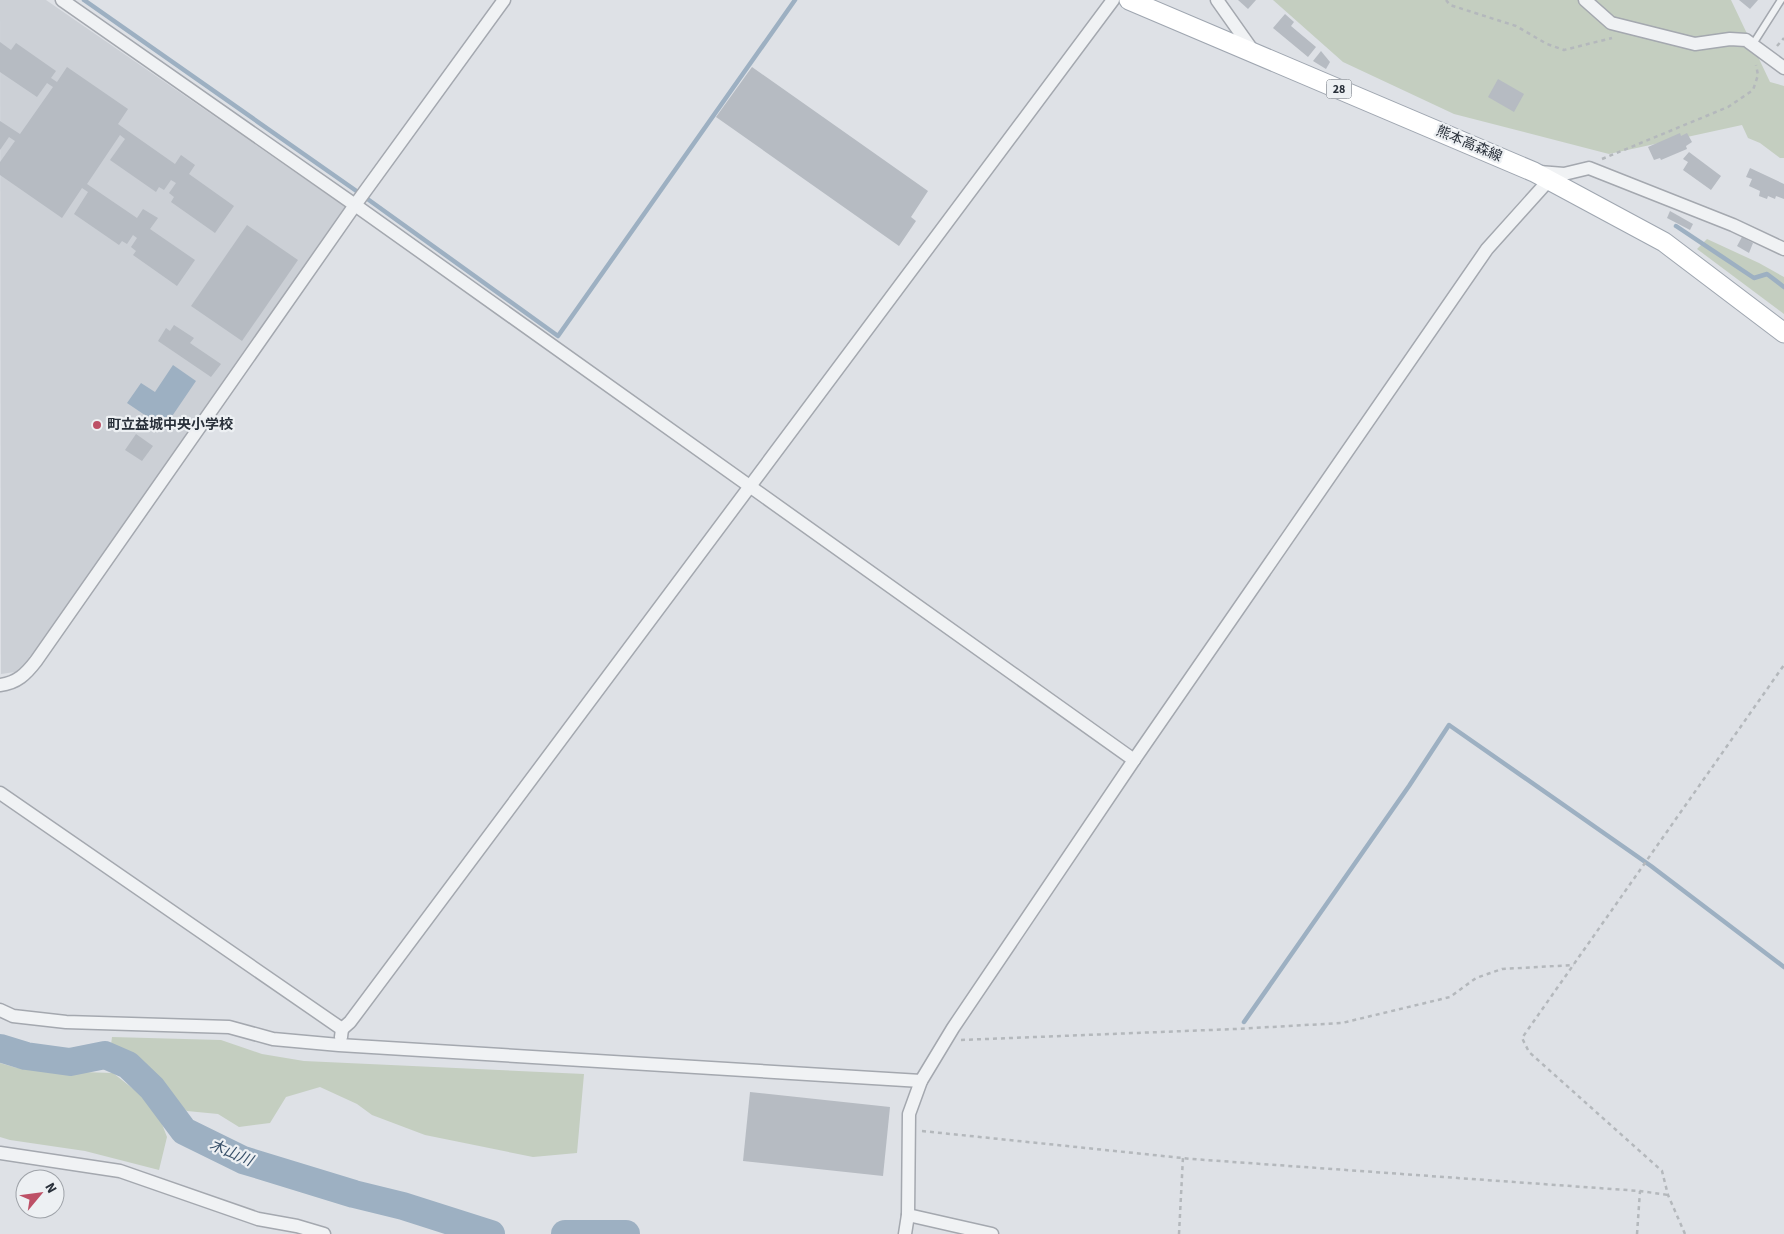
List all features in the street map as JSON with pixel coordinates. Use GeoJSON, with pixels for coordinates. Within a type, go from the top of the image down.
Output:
{"type":"FeatureCollection","features":[{"type":"Feature","properties":{"kind":"main road","name":"熊本高森線"},"geometry":{"type":"LineString","coordinates":[[1129,0],[1542,176],[1664,242],[1784,333]]}},
{"type":"Feature","properties":{"kind":"street"},"geometry":{"type":"LineString","coordinates":[[62,0],[355,205],[1134,760]]}},
{"type":"Feature","properties":{"kind":"street"},"geometry":{"type":"LineString","coordinates":[[0,685],[8,684],[24,676],[36,661],[355,205],[504,0]]}},
{"type":"Feature","properties":{"kind":"street"},"geometry":{"type":"LineString","coordinates":[[340,1045],[342,1029],[350,1022],[1113,0]]}},
{"type":"Feature","properties":{"kind":"street"},"geometry":{"type":"LineString","coordinates":[[1217,0],[1255,53]]}},
{"type":"Feature","properties":{"kind":"street"},"geometry":{"type":"LineString","coordinates":[[1585,0],[1611,23],[1695,44],[1730,39],[1746,40],[1784,68]]}},
{"type":"Feature","properties":{"kind":"street"},"geometry":{"type":"LineString","coordinates":[[992,1234],[907,1224],[909,1114],[921,1081],[946,1040],[1134,760],[1487,249],[1542,176],[1564,174],[1589,168],[1734,225],[1784,249]]}},
{"type":"Feature","properties":{"kind":"street"},"geometry":{"type":"LineString","coordinates":[[0,793],[342,1029]]}},
{"type":"Feature","properties":{"kind":"street"},"geometry":{"type":"LineString","coordinates":[[0,1010],[13,1016],[66,1022],[229,1027],[273,1039],[340,1045],[921,1081]]}},
{"type":"Feature","properties":{"kind":"street"},"geometry":{"type":"LineString","coordinates":[[0,1153],[120,1171],[258,1219],[297,1226],[324,1234]]}},
{"type":"Feature","properties":{"kind":"lane"},"geometry":{"type":"LineString","coordinates":[[1752,44],[1781,0]]}},
{"type":"Feature","properties":{"kind":"path"},"geometry":{"type":"LineString","coordinates":[[1446,0],[1450,5],[1516,26],[1547,44],[1564,50],[1615,37],[1631,28]]}},
{"type":"Feature","properties":{"kind":"path"},"geometry":{"type":"LineString","coordinates":[[1589,168],[1602,159],[1728,107],[1753,90],[1758,75],[1752,44]]}},
{"type":"Feature","properties":{"kind":"path"},"geometry":{"type":"LineString","coordinates":[[1685,1234],[1668,1195],[1662,1172],[1529,1052],[1522,1038],[1784,665]]}},
{"type":"Feature","properties":{"kind":"path"},"geometry":{"type":"LineString","coordinates":[[946,1040],[1342,1023],[1450,997],[1476,978],[1502,969],[1574,965]]}},
{"type":"Feature","properties":{"kind":"path"},"geometry":{"type":"LineString","coordinates":[[908,1130],[1183,1157],[1640,1191],[1668,1195]]}},
{"type":"Feature","properties":{"kind":"path"},"geometry":{"type":"LineString","coordinates":[[1179,1234],[1183,1157]]}},
{"type":"Feature","properties":{"kind":"path"},"geometry":{"type":"LineString","coordinates":[[1637,1234],[1640,1191]]}},
{"type":"Feature","properties":{"kind":"shaded area","name":"町立益城中央小学校"},"geometry":{"type":"Polygon","coordinates":[[[0,0],[46,0],[347,208],[24,667],[15,672],[1,674],[0,0]]]}},
{"type":"Feature","properties":{"kind":"green space"},"geometry":{"type":"Polygon","coordinates":[[[1273,0],[1731,0],[1770,82],[1784,86],[1784,158],[1780,158],[1760,143],[1748,138],[1742,125],[1609,154],[1454,114],[1343,62],[1273,0]]]}},
{"type":"Feature","properties":{"kind":"green space"},"geometry":{"type":"Polygon","coordinates":[[[1707,239],[1784,277],[1784,314],[1697,249],[1707,239]]]}},
{"type":"Feature","properties":{"kind":"green space"},"geometry":{"type":"Polygon","coordinates":[[[112,1037],[221,1040],[262,1054],[304,1061],[584,1074],[577,1153],[533,1157],[425,1135],[372,1115],[357,1104],[320,1087],[286,1097],[270,1123],[239,1127],[218,1114],[187,1111],[167,1097],[149,1071],[111,1045],[112,1037]]]}},
{"type":"Feature","properties":{"kind":"green space"},"geometry":{"type":"Polygon","coordinates":[[[0,1063],[17,1068],[113,1073],[155,1106],[167,1137],[159,1170],[85,1151],[0,1137],[0,1063]]]}},
{"type":"Feature","properties":{"kind":"water"},"geometry":{"type":"Polygon","coordinates":[[[173,365],[196,381],[164,428],[127,403],[141,383],[155,392],[173,365]]]}},
{"type":"Feature","properties":{"kind":"building"},"geometry":{"type":"Polygon","coordinates":[[[1238,0],[1256,0],[1248,9],[1238,0]]]}},
{"type":"Feature","properties":{"kind":"building"},"geometry":{"type":"Polygon","coordinates":[[[1739,0],[1758,0],[1750,9],[1739,0]]]}},
{"type":"Feature","properties":{"kind":"building"},"geometry":{"type":"Polygon","coordinates":[[[1285,14],[1294,22],[1291,26],[1316,47],[1308,57],[1273,28],[1285,14]]]}},
{"type":"Feature","properties":{"kind":"building"},"geometry":{"type":"Polygon","coordinates":[[[0,42],[11,50],[16,43],[56,71],[51,78],[57,82],[67,67],[128,109],[118,124],[175,164],[181,155],[195,165],[189,174],[234,206],[215,233],[171,202],[174,197],[169,193],[176,183],[171,180],[164,190],[159,187],[156,192],[110,160],[125,139],[120,135],[87,184],[137,218],[143,209],[158,218],[150,229],[195,260],[177,286],[133,255],[136,251],[131,247],[137,238],[133,235],[127,244],[122,241],[119,245],[74,214],[88,192],[82,188],[62,218],[0,175],[0,162],[15,141],[9,137],[0,150],[0,121],[20,134],[53,87],[47,83],[37,97],[0,72],[0,42]]]}},
{"type":"Feature","properties":{"kind":"building"},"geometry":{"type":"Polygon","coordinates":[[[1321,51],[1330,62],[1326,69],[1313,61],[1321,51]]]}},
{"type":"Feature","properties":{"kind":"building"},"geometry":{"type":"Polygon","coordinates":[[[752,67],[928,191],[911,217],[916,221],[899,246],[716,117],[752,67]]]}},
{"type":"Feature","properties":{"kind":"building"},"geometry":{"type":"Polygon","coordinates":[[[1498,79],[1524,94],[1514,112],[1488,97],[1498,79]]]}},
{"type":"Feature","properties":{"kind":"building"},"geometry":{"type":"Polygon","coordinates":[[[1680,133],[1681,136],[1687,133],[1692,142],[1686,146],[1687,149],[1661,160],[1660,158],[1654,160],[1648,147],[1680,133]]]}},
{"type":"Feature","properties":{"kind":"building"},"geometry":{"type":"Polygon","coordinates":[[[1689,152],[1721,176],[1711,190],[1683,170],[1688,162],[1683,159],[1689,152]]]}},
{"type":"Feature","properties":{"kind":"building"},"geometry":{"type":"Polygon","coordinates":[[[1750,168],[1784,184],[1784,199],[1776,196],[1775,199],[1768,196],[1767,199],[1759,196],[1760,191],[1749,186],[1752,179],[1746,177],[1750,168]]]}},
{"type":"Feature","properties":{"kind":"building"},"geometry":{"type":"Polygon","coordinates":[[[1670,211],[1693,224],[1690,230],[1667,218],[1670,211]]]}},
{"type":"Feature","properties":{"kind":"building"},"geometry":{"type":"Polygon","coordinates":[[[247,225],[298,260],[242,341],[191,306],[247,225]]]}},
{"type":"Feature","properties":{"kind":"building"},"geometry":{"type":"Polygon","coordinates":[[[1742,237],[1753,243],[1749,253],[1737,246],[1742,237]]]}},
{"type":"Feature","properties":{"kind":"building"},"geometry":{"type":"Polygon","coordinates":[[[174,325],[194,338],[190,343],[221,364],[211,377],[158,341],[166,328],[170,331],[174,325]]]}},
{"type":"Feature","properties":{"kind":"building"},"geometry":{"type":"Polygon","coordinates":[[[136,434],[153,446],[142,461],[125,450],[136,434]]]}},
{"type":"Feature","properties":{"kind":"building"},"geometry":{"type":"Polygon","coordinates":[[[750,1092],[890,1107],[883,1176],[743,1161],[750,1092]]]}},
{"type":"Feature","properties":{"kind":"waterway"},"geometry":{"type":"LineString","coordinates":[[84,0],[355,190],[558,336],[795,0]]}},
{"type":"Feature","properties":{"kind":"waterway"},"geometry":{"type":"LineString","coordinates":[[1676,226],[1754,278],[1767,274],[1784,287]]}},
{"type":"Feature","properties":{"kind":"waterway"},"geometry":{"type":"LineString","coordinates":[[1244,1022],[1409,786],[1449,725],[1651,866],[1784,967]]}},
{"type":"Feature","properties":{"kind":"waterway","name":"木山川"},"geometry":{"type":"LineString","coordinates":[[0,1048],[26,1056],[70,1062],[105,1055],[128,1065],[152,1088],[184,1131],[243,1160],[354,1194],[403,1206],[491,1234]]}},
{"type":"Feature","properties":{"kind":"waterway","name":"木山川"},"geometry":{"type":"LineString","coordinates":[[565,1234],[626,1234]]}},
{"type":"Feature","properties":{"kind":"place","name":"町立益城中央小学校"},"geometry":{"type":"Point","coordinates":[97,425]}}]}
